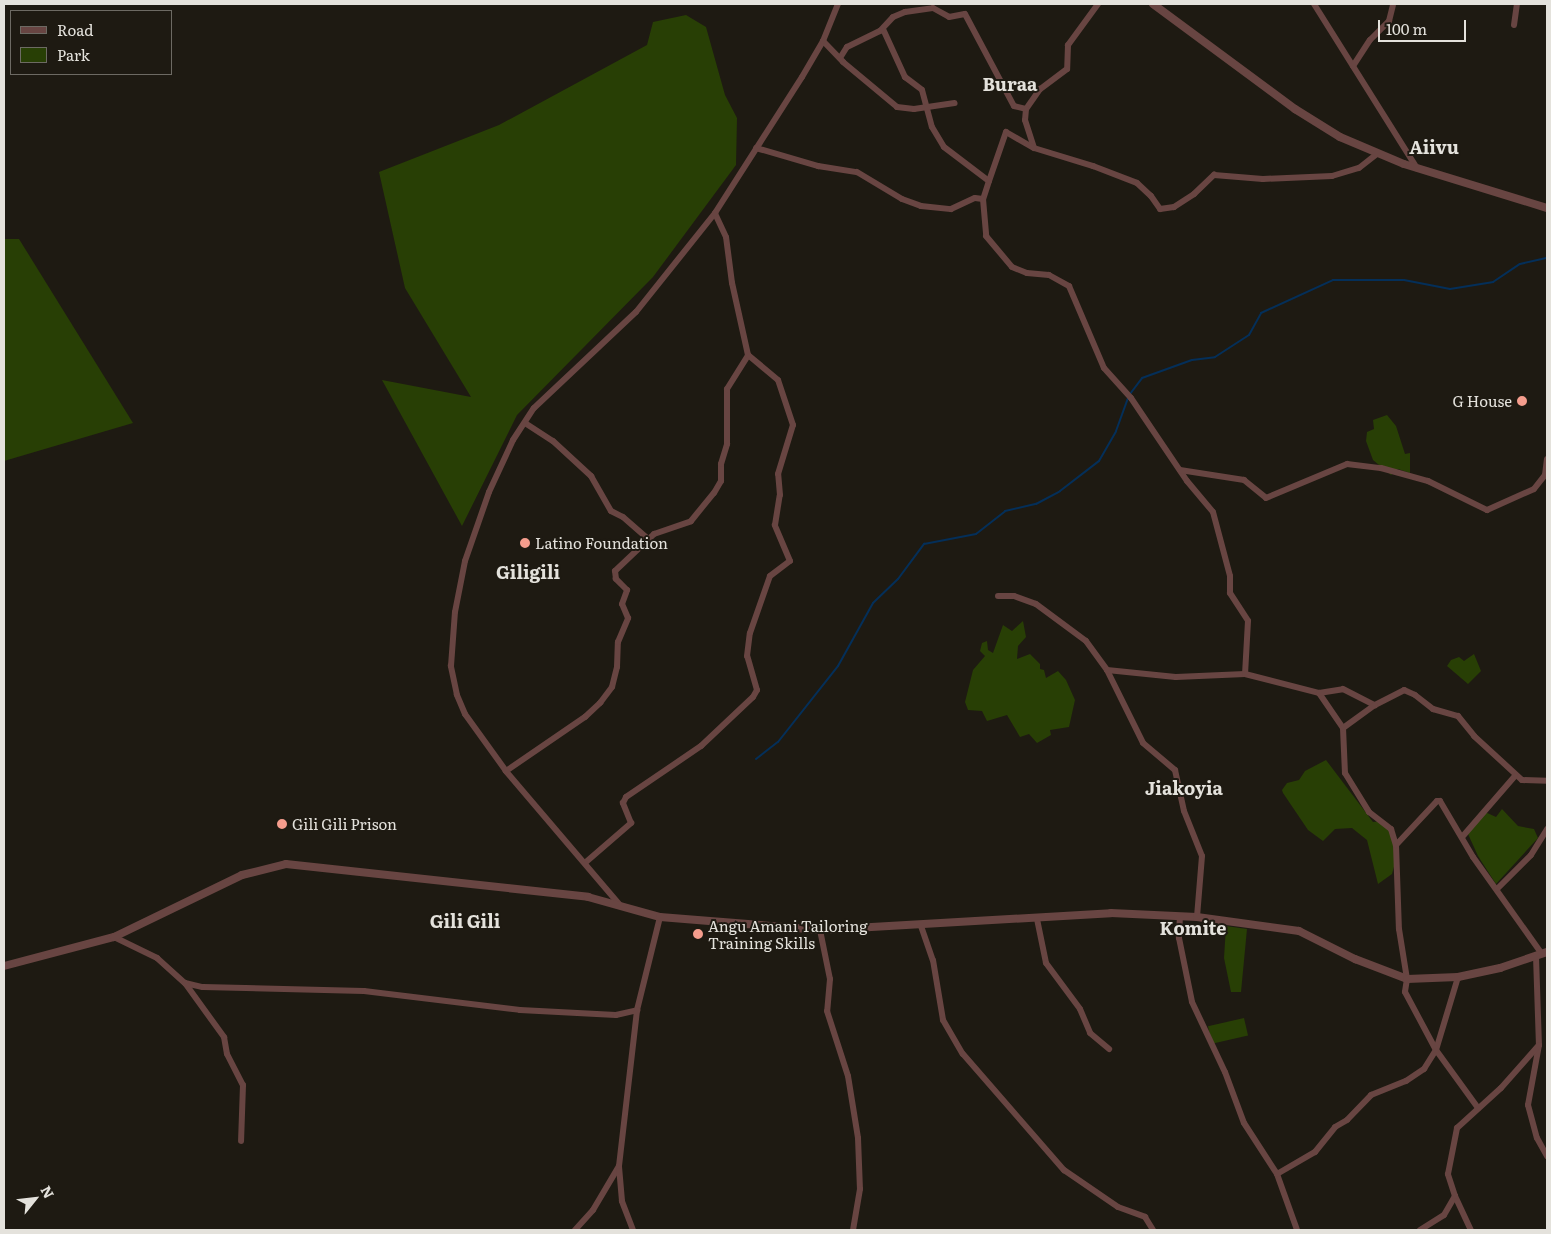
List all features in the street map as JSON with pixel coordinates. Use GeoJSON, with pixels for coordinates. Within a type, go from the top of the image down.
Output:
{"type":"FeatureCollection","features":[{"type":"Feature","properties":{"kind":"street"},"geometry":{"type":"LineString","coordinates":[[619,904],[586,862],[506,771],[466,714],[457,695],[451,666],[455,612],[465,561],[489,492],[513,440],[524,423],[552,391],[636,312],[715,213],[823,41],[838,4]]}},
{"type":"Feature","properties":{"kind":"street"},"geometry":{"type":"LineString","coordinates":[[1034,148],[1025,120],[1026,109],[1040,89],[1067,69],[1068,45],[1098,4]]}},
{"type":"Feature","properties":{"kind":"street"},"geometry":{"type":"LineString","coordinates":[[1153,4],[1302,114],[1340,137],[1417,168],[1547,208]]}},
{"type":"Feature","properties":{"kind":"street"},"geometry":{"type":"LineString","coordinates":[[1314,4],[1417,168]]}},
{"type":"Feature","properties":{"kind":"street"},"geometry":{"type":"LineString","coordinates":[[1514,25],[1517,4]]}},
{"type":"Feature","properties":{"kind":"street"},"geometry":{"type":"LineString","coordinates":[[1353,66],[1370,40],[1389,21],[1393,5]]}},
{"type":"Feature","properties":{"kind":"street"},"geometry":{"type":"LineString","coordinates":[[840,58],[848,47],[883,29],[893,18],[916,9],[933,8],[949,17],[968,16],[1010,99],[1018,109],[1026,109]]}},
{"type":"Feature","properties":{"kind":"street"},"geometry":{"type":"LineString","coordinates":[[883,29],[905,77],[922,90],[925,106],[934,132],[949,153],[989,181]]}},
{"type":"Feature","properties":{"kind":"street"},"geometry":{"type":"LineString","coordinates":[[823,41],[897,107],[955,103]]}},
{"type":"Feature","properties":{"kind":"street"},"geometry":{"type":"LineString","coordinates":[[1245,674],[1248,621],[1230,593],[1230,576],[1213,512],[1180,470],[1131,398],[1104,368],[1069,286],[1049,275],[1014,270],[986,236],[984,199],[1006,132],[1034,148],[1093,166],[1137,183],[1152,196],[1160,209],[1174,207],[1194,194],[1214,174],[1263,179],[1332,176],[1359,168],[1378,153]]}},
{"type":"Feature","properties":{"kind":"street"},"geometry":{"type":"LineString","coordinates":[[756,148],[818,166],[857,172],[902,199],[921,206],[951,209],[975,198],[984,199]]}},
{"type":"Feature","properties":{"kind":"street"},"geometry":{"type":"LineString","coordinates":[[586,862],[631,824],[623,804],[626,796],[701,746],[748,704],[757,690],[747,648],[770,576],[790,561],[774,525],[780,495],[778,474],[793,426],[778,380],[748,355],[732,283],[726,237],[715,213]]}},
{"type":"Feature","properties":{"kind":"street"},"geometry":{"type":"LineString","coordinates":[[506,771],[585,716],[609,691],[616,674],[619,638],[628,618],[622,604],[626,590],[616,579],[615,571],[648,539],[691,521],[721,481],[721,464],[728,438],[725,423],[727,389],[748,355]]}},
{"type":"Feature","properties":{"kind":"street"},"geometry":{"type":"LineString","coordinates":[[524,423],[553,441],[591,476],[611,511],[623,517],[648,539]]}},
{"type":"Feature","properties":{"kind":"street"},"geometry":{"type":"LineString","coordinates":[[1180,470],[1244,480],[1266,498],[1346,464],[1381,468],[1428,481],[1487,510],[1534,489],[1545,475],[1547,459]]}},
{"type":"Feature","properties":{"kind":"street"},"geometry":{"type":"LineString","coordinates":[[998,596],[1020,598],[1050,613],[1092,648],[1107,670],[1142,743],[1175,770],[1179,778],[1181,802],[1202,856],[1197,917]]}},
{"type":"Feature","properties":{"kind":"street"},"geometry":{"type":"LineString","coordinates":[[1107,670],[1176,677],[1245,674],[1319,693],[1343,689],[1375,705]]}},
{"type":"Feature","properties":{"kind":"street"},"geometry":{"type":"LineString","coordinates":[[1343,728],[1375,705],[1404,690],[1416,695],[1433,709],[1454,714],[1516,776],[1529,782],[1546,782]]}},
{"type":"Feature","properties":{"kind":"street"},"geometry":{"type":"LineString","coordinates":[[1319,693],[1343,728],[1345,773],[1369,812],[1391,829],[1396,845],[1398,929],[1406,979],[1405,992],[1436,1050],[1478,1108]]}},
{"type":"Feature","properties":{"kind":"street"},"geometry":{"type":"LineString","coordinates":[[1463,836],[1516,776]]}},
{"type":"Feature","properties":{"kind":"street"},"geometry":{"type":"LineString","coordinates":[[1396,845],[1438,800],[1542,954],[1539,1045],[1528,1105],[1537,1138],[1547,1156]]}},
{"type":"Feature","properties":{"kind":"street"},"geometry":{"type":"LineString","coordinates":[[1497,889],[1531,855],[1547,829]]}},
{"type":"Feature","properties":{"kind":"street"},"geometry":{"type":"LineString","coordinates":[[4,966],[114,937],[242,876],[286,864],[588,897],[619,904],[660,917],[820,930],[921,926],[985,919],[1036,919],[1111,913],[1197,917],[1299,931],[1355,959],[1406,979],[1458,977],[1500,968],[1542,954]]}},
{"type":"Feature","properties":{"kind":"street"},"geometry":{"type":"LineString","coordinates":[[1180,916],[1179,938],[1192,1002],[1225,1072],[1244,1123],[1277,1174],[1297,1230]]}},
{"type":"Feature","properties":{"kind":"street"},"geometry":{"type":"LineString","coordinates":[[633,1230],[622,1201],[619,1166],[637,1010],[660,917]]}},
{"type":"Feature","properties":{"kind":"street"},"geometry":{"type":"LineString","coordinates":[[1036,919],[1046,963],[1077,1004],[1090,1033],[1109,1049]]}},
{"type":"Feature","properties":{"kind":"street"},"geometry":{"type":"LineString","coordinates":[[921,926],[933,960],[943,1020],[963,1054],[1064,1170],[1118,1207],[1145,1217],[1153,1230]]}},
{"type":"Feature","properties":{"kind":"street"},"geometry":{"type":"LineString","coordinates":[[820,930],[830,979],[827,1011],[848,1076],[858,1138],[860,1189],[853,1230]]}},
{"type":"Feature","properties":{"kind":"street"},"geometry":{"type":"LineString","coordinates":[[114,937],[157,958],[185,983],[224,1037],[227,1054],[243,1085],[241,1141]]}},
{"type":"Feature","properties":{"kind":"street"},"geometry":{"type":"LineString","coordinates":[[1277,1174],[1315,1152],[1335,1126],[1347,1120],[1371,1095],[1419,1074],[1436,1050],[1458,977]]}},
{"type":"Feature","properties":{"kind":"street"},"geometry":{"type":"LineString","coordinates":[[185,983],[223,989],[364,992],[555,1013],[616,1015],[637,1010]]}},
{"type":"Feature","properties":{"kind":"street"},"geometry":{"type":"LineString","coordinates":[[1470,1230],[1455,1196],[1448,1174],[1454,1134],[1478,1108],[1501,1088],[1539,1045]]}},
{"type":"Feature","properties":{"kind":"street"},"geometry":{"type":"LineString","coordinates":[[575,1230],[592,1210],[619,1166]]}},
{"type":"Feature","properties":{"kind":"street"},"geometry":{"type":"LineString","coordinates":[[1420,1230],[1444,1215],[1455,1196]]}},
{"type":"Feature","properties":{"kind":"green space"},"geometry":{"type":"Polygon","coordinates":[[[686,15],[706,27],[725,95],[737,118],[736,165],[653,277],[517,415],[462,526],[382,380],[471,397],[405,288],[379,172],[499,125],[647,45],[653,22],[686,15]]]}},
{"type":"Feature","properties":{"kind":"green space"},"geometry":{"type":"Polygon","coordinates":[[[4,239],[19,239],[133,423],[4,461],[4,239]]]}},
{"type":"Feature","properties":{"kind":"green space"},"geometry":{"type":"Polygon","coordinates":[[[1387,415],[1396,426],[1405,454],[1410,453],[1410,473],[1398,469],[1391,475],[1373,460],[1366,441],[1367,432],[1374,429],[1373,420],[1387,415]]]}},
{"type":"Feature","properties":{"kind":"green space"},"geometry":{"type":"Polygon","coordinates":[[[1023,621],[1026,637],[1018,646],[1017,659],[1030,654],[1040,664],[1040,669],[1044,670],[1046,678],[1058,671],[1066,680],[1075,700],[1069,727],[1050,730],[1051,735],[1037,743],[1029,734],[1020,737],[1007,715],[987,721],[982,711],[968,710],[965,702],[973,670],[985,656],[980,651],[982,643],[987,641],[988,650],[993,653],[1003,625],[1012,631],[1023,621]]]}},
{"type":"Feature","properties":{"kind":"green space"},"geometry":{"type":"Polygon","coordinates":[[[1474,654],[1481,671],[1468,684],[1447,666],[1451,660],[1459,657],[1464,661],[1474,654]]]}},
{"type":"Feature","properties":{"kind":"green space"},"geometry":{"type":"Polygon","coordinates":[[[1326,760],[1373,822],[1382,821],[1391,831],[1396,859],[1392,874],[1378,884],[1367,840],[1352,828],[1335,829],[1323,841],[1308,830],[1283,793],[1282,790],[1287,783],[1299,780],[1305,771],[1326,760]]]}},
{"type":"Feature","properties":{"kind":"green space"},"geometry":{"type":"Polygon","coordinates":[[[1502,809],[1518,826],[1534,829],[1538,838],[1496,884],[1478,856],[1468,834],[1485,812],[1496,817],[1502,809]]]}},
{"type":"Feature","properties":{"kind":"green space"},"geometry":{"type":"Polygon","coordinates":[[[1226,926],[1247,929],[1241,992],[1231,992],[1224,958],[1226,926]]]}},
{"type":"Feature","properties":{"kind":"green space"},"geometry":{"type":"Polygon","coordinates":[[[1244,1018],[1248,1036],[1212,1044],[1208,1026],[1244,1018]]]}},
{"type":"Feature","properties":{"kind":"waterway"},"geometry":{"type":"LineString","coordinates":[[1130,394],[1142,378],[1192,360],[1215,357],[1249,335],[1261,313],[1333,280],[1404,280],[1450,289],[1493,282],[1520,264],[1547,258]]}},
{"type":"Feature","properties":{"kind":"waterway"},"geometry":{"type":"LineString","coordinates":[[756,759],[778,742],[838,666],[873,603],[898,579],[924,544],[976,534],[1005,511],[1036,504],[1060,491],[1099,461],[1116,431],[1128,398]]}},
{"type":"Feature","properties":{"kind":"place","name":"G House"},"geometry":{"type":"Point","coordinates":[1522,401]}},
{"type":"Feature","properties":{"kind":"place","name":"Latino Foundation"},"geometry":{"type":"Point","coordinates":[525,543]}},
{"type":"Feature","properties":{"kind":"place","name":"Gili Gili Prison"},"geometry":{"type":"Point","coordinates":[282,824]}},
{"type":"Feature","properties":{"kind":"place","name":"Angu Amani Tailoring Training Skills"},"geometry":{"type":"Point","coordinates":[698,934]}},
{"type":"Feature","properties":{"kind":"district","name":"Buraa"},"geometry":{"type":"Point","coordinates":[1010,84]}},
{"type":"Feature","properties":{"kind":"district","name":"Aiivu"},"geometry":{"type":"Point","coordinates":[1434,147]}},
{"type":"Feature","properties":{"kind":"district","name":"Giligili"},"geometry":{"type":"Point","coordinates":[528,572]}},
{"type":"Feature","properties":{"kind":"district","name":"Jiakoyia"},"geometry":{"type":"Point","coordinates":[1184,788]}},
{"type":"Feature","properties":{"kind":"district","name":"Gili Gili"},"geometry":{"type":"Point","coordinates":[465,921]}},
{"type":"Feature","properties":{"kind":"district","name":"Komite"},"geometry":{"type":"Point","coordinates":[1193,928]}}]}
